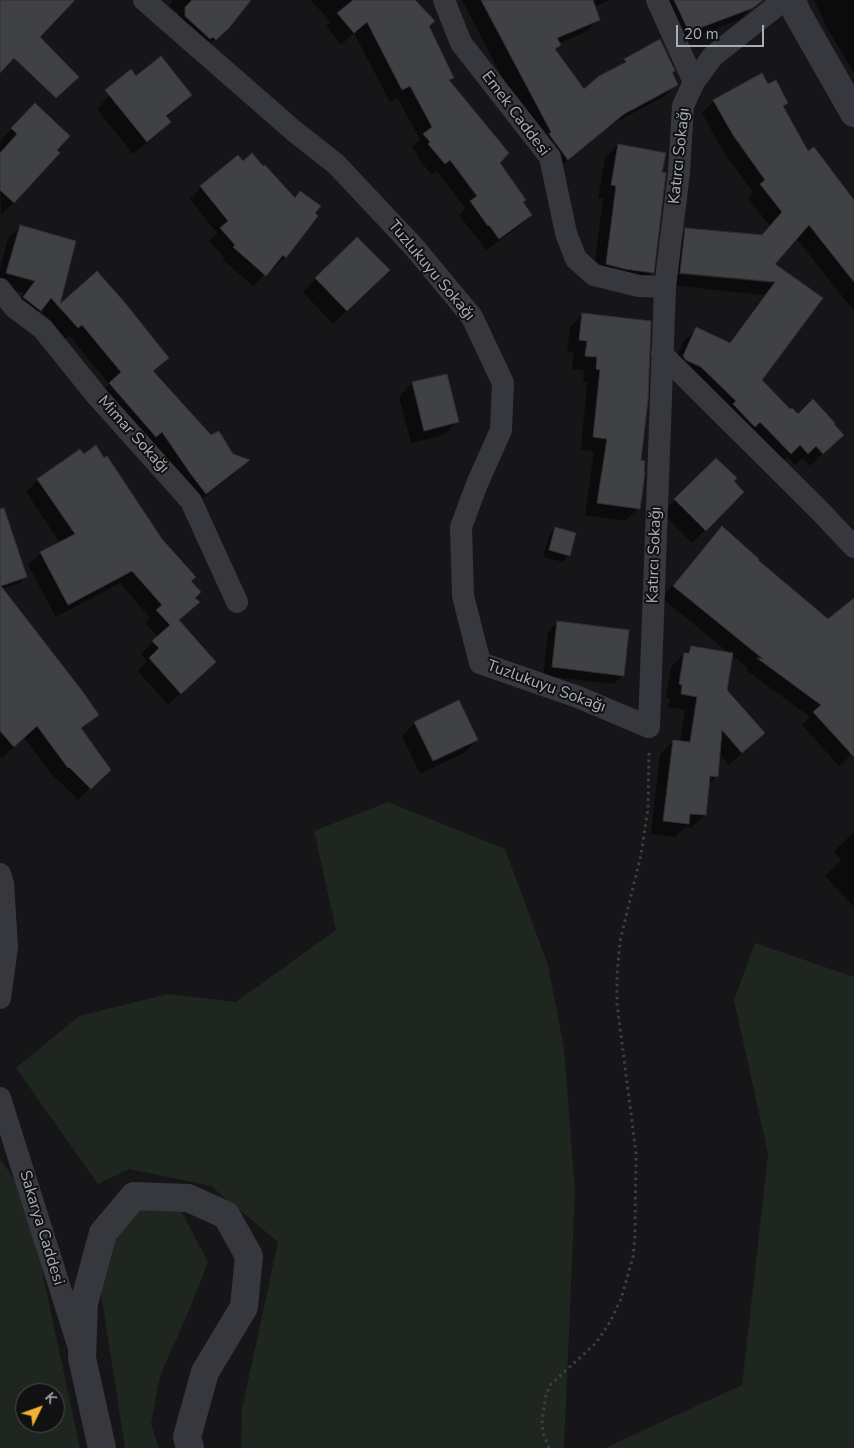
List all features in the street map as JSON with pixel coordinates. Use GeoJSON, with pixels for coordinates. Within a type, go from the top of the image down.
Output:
{"type":"FeatureCollection","features":[{"type":"Feature","properties":{"kind":"street","name":"Tuzlukuyu Sokağı"},"geometry":{"type":"LineString","coordinates":[[144,0],[294,131],[336,164],[414,247],[472,317],[503,382],[501,430],[477,484],[461,527],[463,596],[480,663],[578,697],[649,727]]}},
{"type":"Feature","properties":{"kind":"street","name":"Emek Caddesi"},"geometry":{"type":"LineString","coordinates":[[444,0],[460,43],[550,157],[566,233],[576,259],[594,275],[639,286],[665,287]]}},
{"type":"Feature","properties":{"kind":"street"},"geometry":{"type":"LineString","coordinates":[[657,0],[694,82]]}},
{"type":"Feature","properties":{"kind":"street","name":"Katırcı Sokağı"},"geometry":{"type":"LineString","coordinates":[[649,727],[665,287],[679,173],[683,106],[694,82],[713,56],[784,0]]}},
{"type":"Feature","properties":{"kind":"street"},"geometry":{"type":"LineString","coordinates":[[792,0],[797,13],[854,113]]}},
{"type":"Feature","properties":{"kind":"street","name":"Mimar Sokağı"},"geometry":{"type":"LineString","coordinates":[[0,289],[14,307],[43,329],[97,396],[191,501],[237,602]]}},
{"type":"Feature","properties":{"kind":"street"},"geometry":{"type":"LineString","coordinates":[[662,354],[854,547]]}},
{"type":"Feature","properties":{"kind":"street"},"geometry":{"type":"LineString","coordinates":[[0,874],[3,883],[7,947],[0,998]]}},
{"type":"Feature","properties":{"kind":"street","name":"Sakarya Caddesi"},"geometry":{"type":"LineString","coordinates":[[0,1098],[82,1358]]}},
{"type":"Feature","properties":{"kind":"street"},"geometry":{"type":"LineString","coordinates":[[102,1448],[82,1358],[84,1302],[103,1233],[134,1196],[188,1198],[226,1215],[249,1256],[244,1308],[205,1372],[187,1437],[190,1448]]}},
{"type":"Feature","properties":{"kind":"path"},"geometry":{"type":"LineString","coordinates":[[549,1448],[543,1433],[542,1420],[546,1395],[551,1384],[596,1343],[610,1322],[621,1299],[633,1257],[636,1153],[617,1004],[617,975],[620,941],[641,855],[648,808],[649,727]]}},
{"type":"Feature","properties":{"kind":"shaded area"},"geometry":{"type":"Polygon","coordinates":[[[388,802],[505,849],[548,965],[564,1048],[575,1192],[564,1448],[241,1448],[242,1409],[278,1242],[211,1186],[129,1169],[98,1184],[16,1068],[79,1016],[168,994],[236,1002],[336,930],[314,831],[388,802]]]}},
{"type":"Feature","properties":{"kind":"shaded area"},"geometry":{"type":"Polygon","coordinates":[[[755,943],[854,977],[854,1448],[605,1448],[742,1385],[768,1154],[734,1000],[755,943]]]}},
{"type":"Feature","properties":{"kind":"shaded area"},"geometry":{"type":"Polygon","coordinates":[[[0,1159],[36,1210],[43,1275],[80,1448],[0,1448],[0,1159]]]}},
{"type":"Feature","properties":{"kind":"shaded area"},"geometry":{"type":"Polygon","coordinates":[[[127,1209],[181,1211],[208,1262],[160,1376],[151,1424],[159,1448],[125,1448],[99,1280],[127,1209]]]}},
{"type":"Feature","properties":{"kind":"building"},"geometry":{"type":"Polygon","coordinates":[[[0,0],[75,0],[40,37],[79,77],[56,98],[14,58],[0,73],[0,0]]]}},
{"type":"Feature","properties":{"kind":"building"},"geometry":{"type":"Polygon","coordinates":[[[192,0],[251,0],[229,28],[216,40],[213,37],[210,39],[185,16],[185,7],[192,0]]]}},
{"type":"Feature","properties":{"kind":"building"},"geometry":{"type":"Polygon","coordinates":[[[353,0],[415,0],[435,21],[429,26],[454,78],[449,80],[509,153],[500,163],[526,200],[523,202],[532,215],[499,239],[470,201],[477,196],[450,160],[445,164],[428,144],[430,142],[423,134],[432,127],[410,86],[402,90],[367,22],[354,33],[337,13],[353,0]]]}},
{"type":"Feature","properties":{"kind":"building"},"geometry":{"type":"Polygon","coordinates":[[[481,0],[593,0],[600,20],[557,38],[561,45],[555,49],[584,89],[599,76],[626,62],[624,59],[660,39],[675,71],[672,72],[678,85],[624,114],[568,160],[549,134],[551,132],[481,0]]]}},
{"type":"Feature","properties":{"kind":"building"},"geometry":{"type":"Polygon","coordinates":[[[674,0],[763,0],[753,8],[689,32],[674,0]]]}},
{"type":"Feature","properties":{"kind":"building"},"geometry":{"type":"Polygon","coordinates":[[[161,56],[192,95],[166,116],[171,122],[147,142],[105,90],[131,69],[136,76],[161,56]]]}},
{"type":"Feature","properties":{"kind":"building"},"geometry":{"type":"Polygon","coordinates":[[[762,73],[768,84],[776,80],[788,103],[783,106],[808,151],[814,147],[854,200],[854,282],[809,225],[775,264],[823,298],[762,380],[790,409],[792,408],[798,414],[813,399],[835,423],[844,435],[823,454],[816,446],[808,454],[800,445],[791,454],[760,422],[755,427],[733,404],[736,401],[701,367],[686,360],[683,356],[696,327],[730,343],[775,282],[680,273],[685,228],[762,235],[782,212],[760,184],[765,180],[733,135],[713,100],[762,73]]]}},
{"type":"Feature","properties":{"kind":"building"},"geometry":{"type":"Polygon","coordinates":[[[35,103],[70,136],[57,150],[60,153],[14,203],[0,190],[0,153],[17,134],[11,128],[35,103]]]}},
{"type":"Feature","properties":{"kind":"building"},"geometry":{"type":"Polygon","coordinates":[[[618,144],[666,153],[662,172],[666,173],[654,273],[606,264],[616,186],[611,185],[618,144]]]}},
{"type":"Feature","properties":{"kind":"building"},"geometry":{"type":"Polygon","coordinates":[[[252,153],[295,198],[300,191],[321,206],[315,213],[318,216],[286,258],[283,255],[266,276],[233,247],[235,245],[220,228],[228,221],[200,186],[238,155],[243,161],[252,153]]]}},
{"type":"Feature","properties":{"kind":"building"},"geometry":{"type":"Polygon","coordinates":[[[20,225],[76,241],[60,304],[97,271],[169,358],[153,371],[211,435],[219,431],[233,454],[250,460],[206,494],[162,432],[156,437],[109,383],[121,372],[82,325],[78,328],[51,298],[41,311],[23,297],[35,281],[6,273],[20,225]]]}},
{"type":"Feature","properties":{"kind":"building"},"geometry":{"type":"Polygon","coordinates":[[[357,237],[390,270],[347,311],[315,278],[357,237]]]}},
{"type":"Feature","properties":{"kind":"building"},"geometry":{"type":"Polygon","coordinates":[[[582,313],[651,321],[648,400],[641,460],[645,461],[645,472],[640,509],[597,503],[607,439],[593,437],[600,370],[596,369],[597,357],[585,356],[587,341],[579,340],[582,313]]]}},
{"type":"Feature","properties":{"kind":"building"},"geometry":{"type":"Polygon","coordinates":[[[447,374],[459,422],[424,431],[412,382],[447,374]]]}},
{"type":"Feature","properties":{"kind":"building"},"geometry":{"type":"Polygon","coordinates":[[[96,445],[104,458],[107,456],[162,539],[196,577],[191,581],[201,592],[195,598],[200,602],[179,620],[216,662],[181,694],[149,658],[159,648],[152,641],[170,625],[156,610],[162,605],[132,571],[68,605],[40,552],[75,534],[37,479],[80,449],[84,454],[96,445]]]}},
{"type":"Feature","properties":{"kind":"building"},"geometry":{"type":"Polygon","coordinates":[[[716,458],[737,478],[734,481],[744,492],[706,531],[674,499],[716,458]]]}},
{"type":"Feature","properties":{"kind":"building"},"geometry":{"type":"Polygon","coordinates":[[[4,508],[27,577],[1,586],[99,715],[81,728],[111,770],[91,789],[68,768],[37,726],[14,747],[0,731],[0,509],[4,508]]]}},
{"type":"Feature","properties":{"kind":"building"},"geometry":{"type":"Polygon","coordinates":[[[722,526],[758,560],[828,619],[854,598],[854,757],[813,712],[821,705],[757,658],[763,659],[673,586],[722,526]]]}},
{"type":"Feature","properties":{"kind":"building"},"geometry":{"type":"Polygon","coordinates":[[[555,527],[576,533],[570,556],[549,550],[555,527]]]}},
{"type":"Feature","properties":{"kind":"building"},"geometry":{"type":"Polygon","coordinates":[[[557,621],[629,630],[624,676],[552,667],[557,621]]]}},
{"type":"Feature","properties":{"kind":"building"},"geometry":{"type":"Polygon","coordinates":[[[691,646],[733,653],[727,690],[765,733],[742,753],[722,730],[718,777],[710,776],[706,815],[690,814],[689,824],[663,821],[673,740],[690,742],[697,697],[681,694],[682,685],[679,684],[684,653],[689,653],[691,646]]]}},
{"type":"Feature","properties":{"kind":"building"},"geometry":{"type":"Polygon","coordinates":[[[459,700],[478,740],[433,761],[414,722],[459,700]]]}}]}
